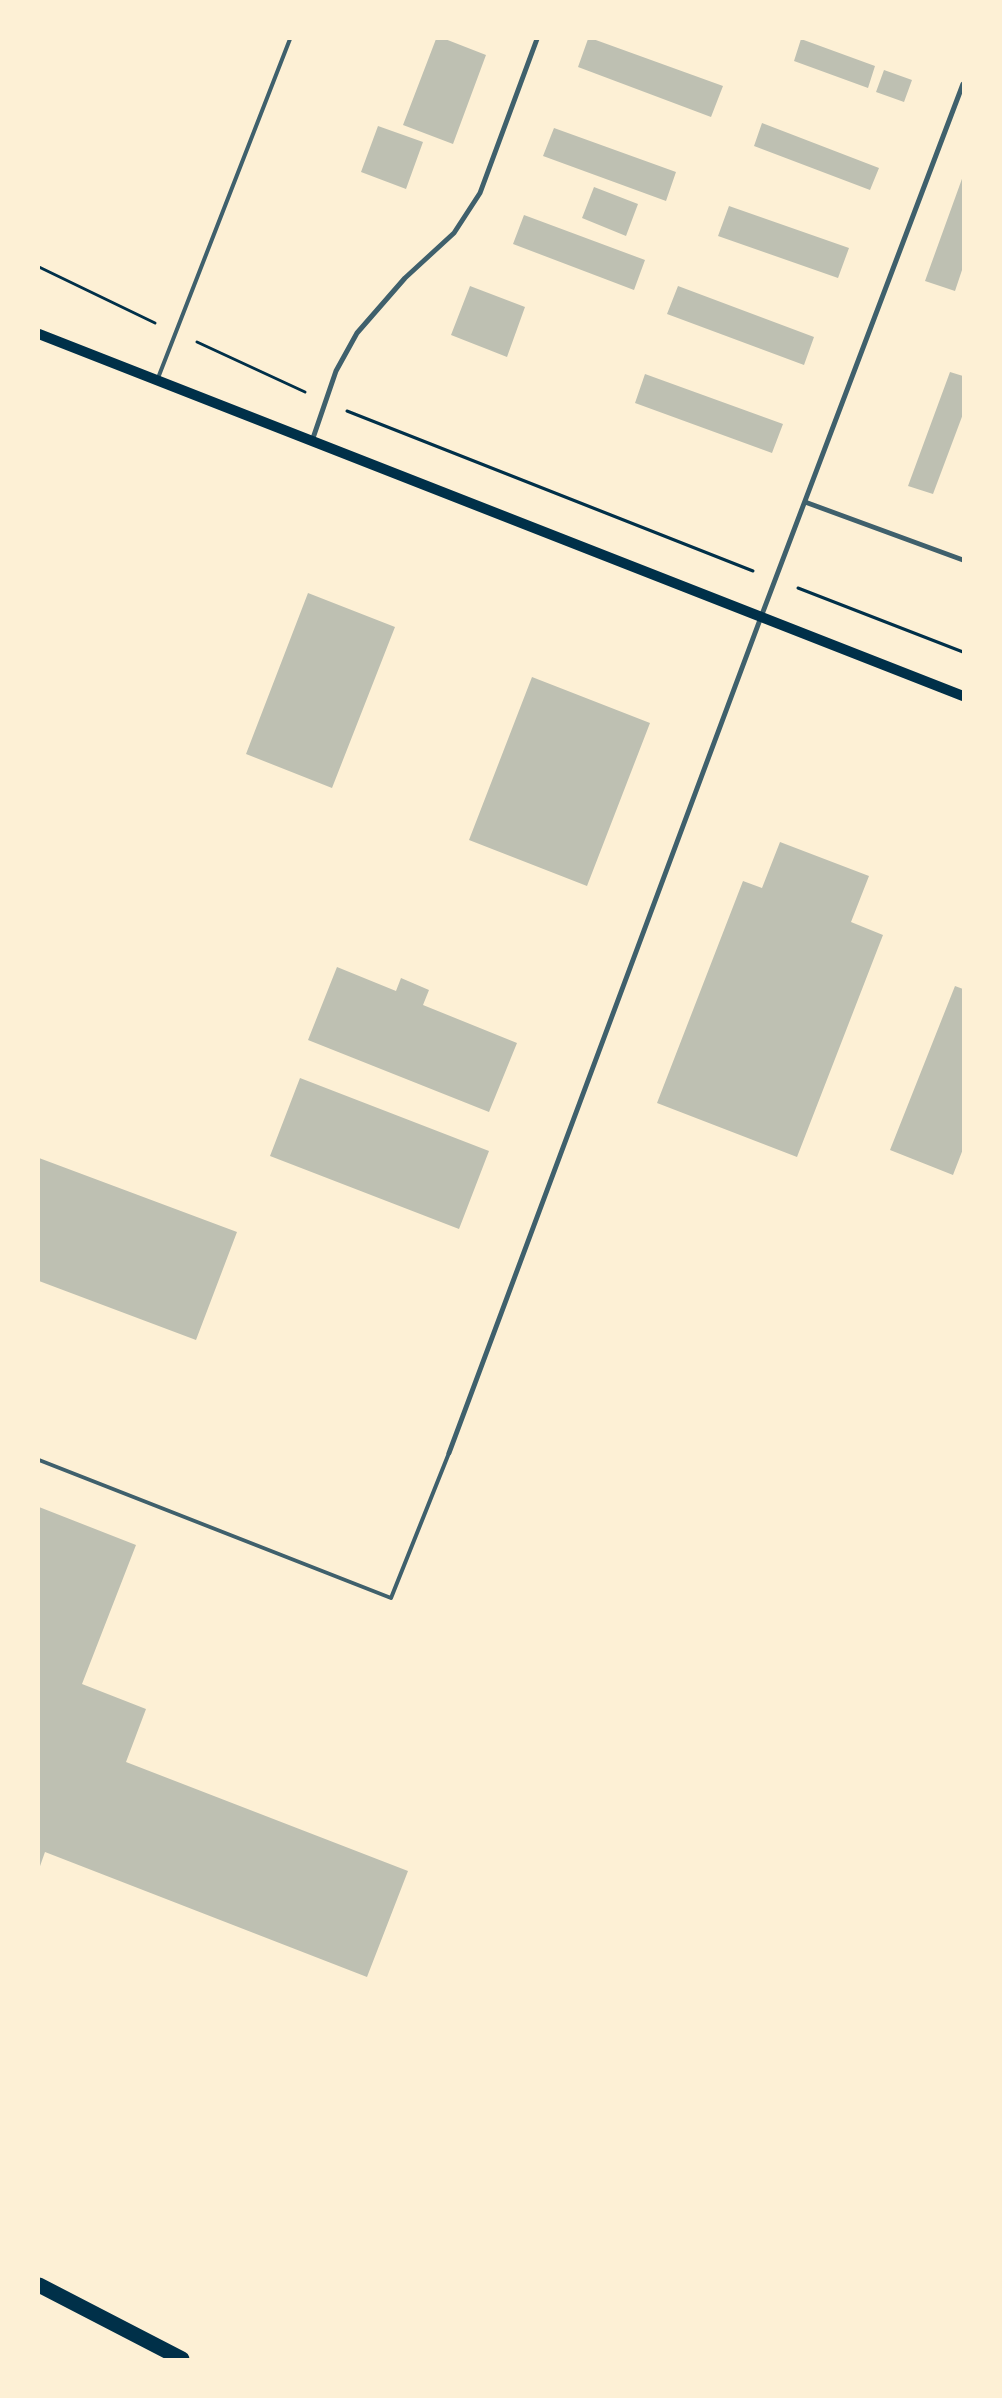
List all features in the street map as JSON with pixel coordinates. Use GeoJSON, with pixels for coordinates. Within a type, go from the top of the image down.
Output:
{"type":"FeatureCollection","features":[{"type":"Feature","properties":{"kind":"highway"},"geometry":{"type":"LineString","coordinates":[[39,2285],[182,2359]]}},
{"type":"Feature","properties":{"kind":"main road"},"geometry":{"type":"LineString","coordinates":[[39,334],[963,696]]}},
{"type":"Feature","properties":{"kind":"street"},"geometry":{"type":"LineString","coordinates":[[311,441],[336,371],[357,333],[405,278],[454,233],[480,192],[537,39]]}},
{"type":"Feature","properties":{"kind":"street"},"geometry":{"type":"LineString","coordinates":[[449,1453],[761,617],[963,84]]}},
{"type":"Feature","properties":{"kind":"street"},"geometry":{"type":"LineString","coordinates":[[957,100],[963,102]]}},
{"type":"Feature","properties":{"kind":"street"},"geometry":{"type":"LineString","coordinates":[[805,502],[963,560]]}},
{"type":"Feature","properties":{"kind":"lane"},"geometry":{"type":"LineString","coordinates":[[157,380],[290,39]]}},
{"type":"Feature","properties":{"kind":"lane"},"geometry":{"type":"LineString","coordinates":[[39,1460],[391,1598],[449,1453]]}},
{"type":"Feature","properties":{"kind":"path"},"geometry":{"type":"LineString","coordinates":[[39,267],[384,427],[726,560]]}},
{"type":"Feature","properties":{"kind":"path"},"geometry":{"type":"LineString","coordinates":[[827,599],[963,652]]}},
{"type":"Feature","properties":{"kind":"building"},"geometry":{"type":"Polygon","coordinates":[[[436,39],[445,39],[486,55],[453,144],[403,125],[436,39]]]}},
{"type":"Feature","properties":{"kind":"building"},"geometry":{"type":"Polygon","coordinates":[[[588,39],[593,39],[723,86],[711,117],[578,67],[588,39]]]}},
{"type":"Feature","properties":{"kind":"building"},"geometry":{"type":"Polygon","coordinates":[[[801,39],[875,66],[868,88],[794,61],[801,39]]]}},
{"type":"Feature","properties":{"kind":"building"},"geometry":{"type":"Polygon","coordinates":[[[884,70],[912,80],[904,102],[876,92],[884,70]]]}},
{"type":"Feature","properties":{"kind":"building"},"geometry":{"type":"Polygon","coordinates":[[[762,123],[879,168],[870,190],[754,146],[762,123]]]}},
{"type":"Feature","properties":{"kind":"building"},"geometry":{"type":"Polygon","coordinates":[[[378,126],[423,142],[406,189],[361,172],[378,126]]]}},
{"type":"Feature","properties":{"kind":"building"},"geometry":{"type":"Polygon","coordinates":[[[554,128],[676,172],[666,201],[543,156],[554,128]]]}},
{"type":"Feature","properties":{"kind":"building"},"geometry":{"type":"Polygon","coordinates":[[[963,176],[963,267],[955,291],[925,281],[963,176]]]}},
{"type":"Feature","properties":{"kind":"building"},"geometry":{"type":"Polygon","coordinates":[[[594,187],[638,204],[626,236],[582,218],[594,187]]]}},
{"type":"Feature","properties":{"kind":"building"},"geometry":{"type":"Polygon","coordinates":[[[729,206],[849,248],[838,278],[718,236],[729,206]]]}},
{"type":"Feature","properties":{"kind":"building"},"geometry":{"type":"Polygon","coordinates":[[[524,215],[645,260],[634,290],[513,244],[524,215]]]}},
{"type":"Feature","properties":{"kind":"building"},"geometry":{"type":"Polygon","coordinates":[[[470,286],[525,307],[507,357],[451,335],[470,286]]]}},
{"type":"Feature","properties":{"kind":"building"},"geometry":{"type":"Polygon","coordinates":[[[678,286],[814,337],[804,365],[667,314],[678,286]]]}},
{"type":"Feature","properties":{"kind":"building"},"geometry":{"type":"Polygon","coordinates":[[[950,372],[963,376],[963,414],[933,494],[908,486],[950,372]]]}},
{"type":"Feature","properties":{"kind":"building"},"geometry":{"type":"Polygon","coordinates":[[[645,374],[783,424],[772,453],[635,403],[645,374]]]}},
{"type":"Feature","properties":{"kind":"building"},"geometry":{"type":"Polygon","coordinates":[[[308,593],[395,627],[332,788],[246,754],[308,593]]]}},
{"type":"Feature","properties":{"kind":"building"},"geometry":{"type":"Polygon","coordinates":[[[532,677],[650,723],[587,886],[469,840],[532,677]]]}},
{"type":"Feature","properties":{"kind":"building"},"geometry":{"type":"Polygon","coordinates":[[[780,842],[869,876],[851,922],[883,935],[797,1157],[657,1103],[743,881],[762,888],[780,842]]]}},
{"type":"Feature","properties":{"kind":"building"},"geometry":{"type":"Polygon","coordinates":[[[337,967],[396,991],[401,978],[429,990],[423,1005],[517,1043],[489,1112],[308,1040],[337,967]]]}},
{"type":"Feature","properties":{"kind":"building"},"geometry":{"type":"Polygon","coordinates":[[[955,986],[963,989],[963,1149],[953,1175],[890,1150],[955,986]]]}},
{"type":"Feature","properties":{"kind":"building"},"geometry":{"type":"Polygon","coordinates":[[[300,1078],[489,1151],[459,1229],[270,1156],[300,1078]]]}},
{"type":"Feature","properties":{"kind":"building"},"geometry":{"type":"Polygon","coordinates":[[[39,1158],[237,1232],[196,1340],[39,1281],[39,1158]]]}},
{"type":"Feature","properties":{"kind":"building"},"geometry":{"type":"Polygon","coordinates":[[[39,1507],[136,1545],[82,1684],[146,1709],[126,1762],[408,1871],[367,1977],[45,1852],[39,1869],[39,1507]]]}}]}
